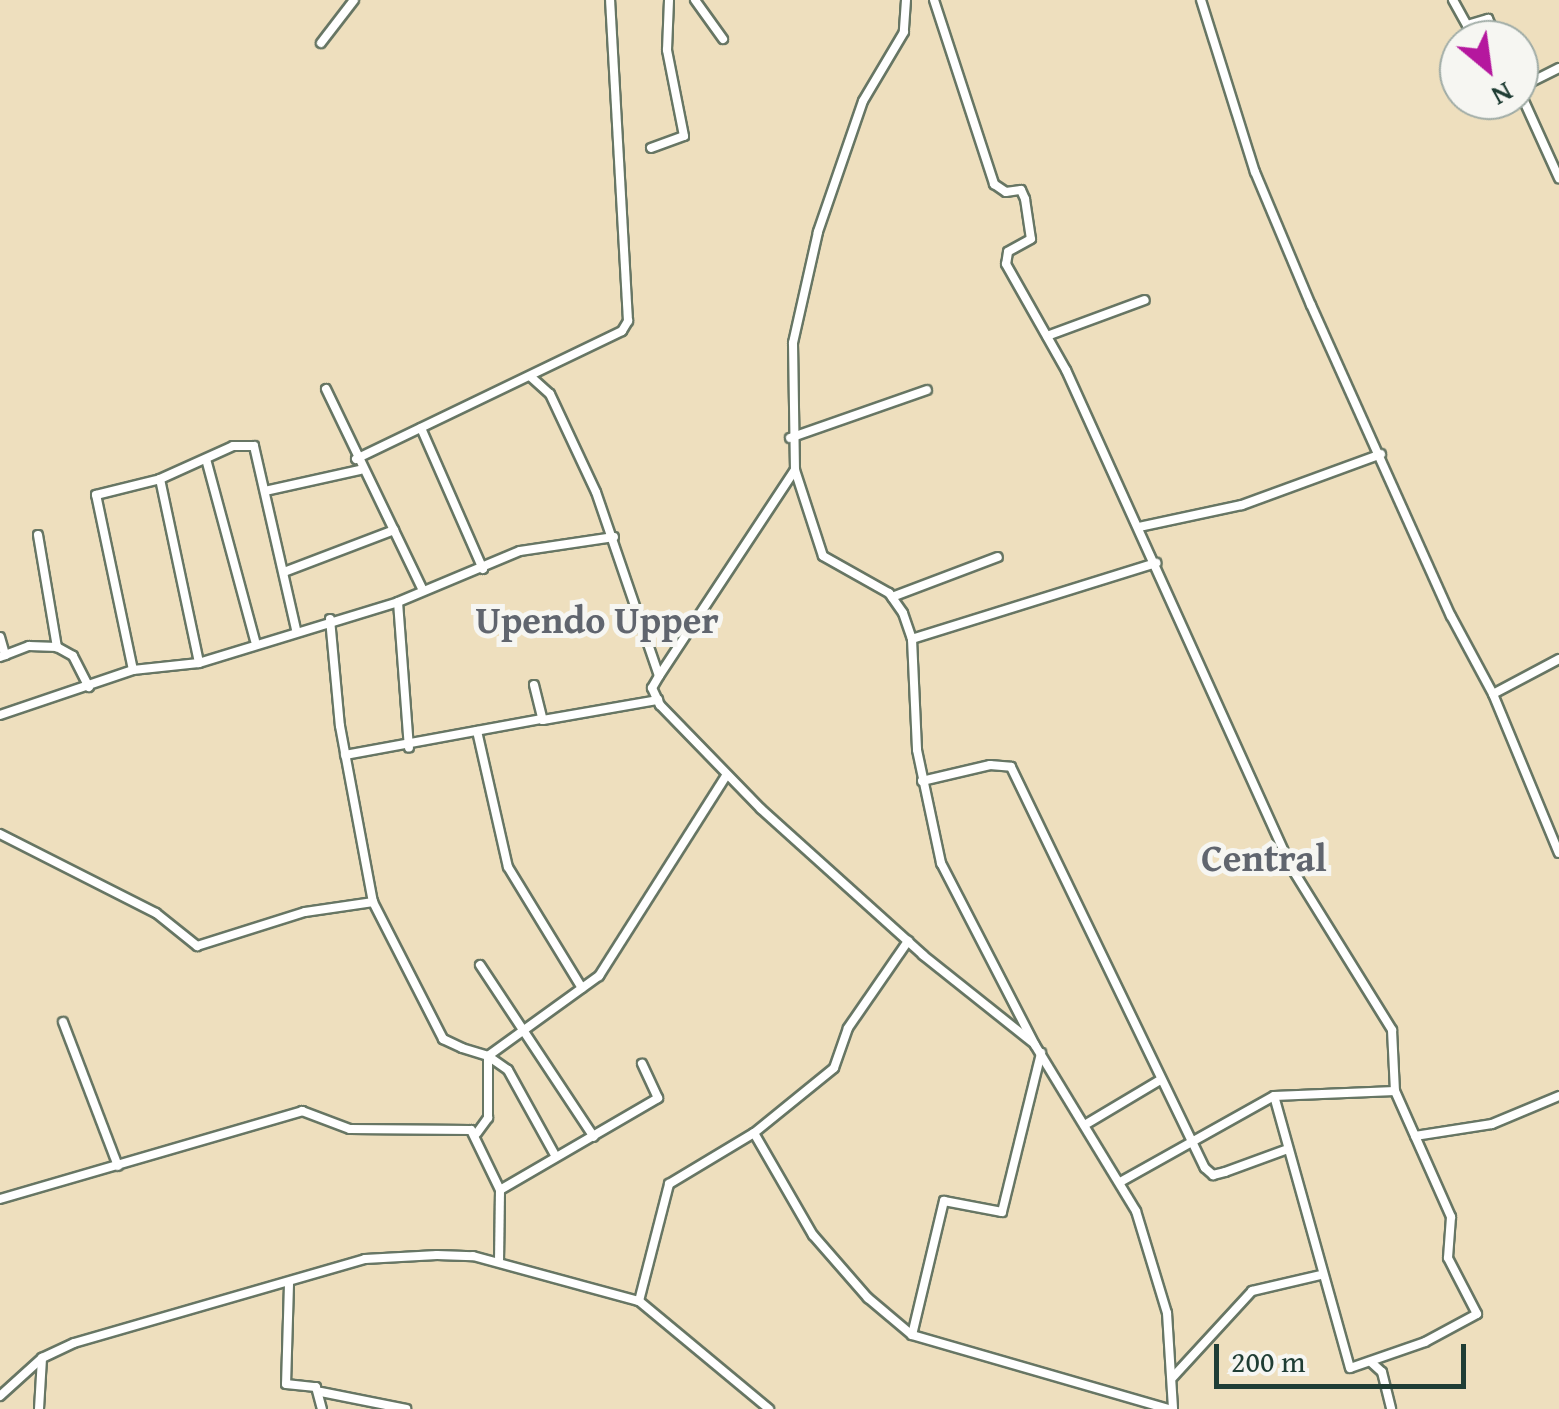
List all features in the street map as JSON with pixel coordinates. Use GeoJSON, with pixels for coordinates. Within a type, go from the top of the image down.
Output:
{"type":"FeatureCollection","features":[{"type":"Feature","properties":{"kind":"street"},"geometry":{"type":"LineString","coordinates":[[321,44],[354,0]]}},
{"type":"Feature","properties":{"kind":"street"},"geometry":{"type":"LineString","coordinates":[[356,459],[622,331],[628,321],[610,0]]}},
{"type":"Feature","properties":{"kind":"street"},"geometry":{"type":"LineString","coordinates":[[651,148],[684,136],[667,50],[669,0]]}},
{"type":"Feature","properties":{"kind":"street"},"geometry":{"type":"LineString","coordinates":[[695,0],[723,39]]}},
{"type":"Feature","properties":{"kind":"street"},"geometry":{"type":"LineString","coordinates":[[754,1133],[813,1235],[868,1298],[912,1335],[1170,1409],[1173,1378],[1167,1314],[1122,1181],[1038,1049],[941,863],[922,782],[912,638],[892,597],[823,556],[794,470],[790,438],[793,343],[818,232],[862,101],[904,32],[906,0]]}},
{"type":"Feature","properties":{"kind":"street"},"geometry":{"type":"LineString","coordinates":[[934,0],[994,184],[1006,192],[1021,190],[1025,199],[1031,239],[1004,257],[1047,336],[1156,562],[1290,866],[1392,1030],[1395,1090],[1451,1216],[1448,1258],[1477,1314],[1372,1362],[1350,1368],[1274,1096]]}},
{"type":"Feature","properties":{"kind":"street"},"geometry":{"type":"LineString","coordinates":[[1201,0],[1255,172],[1450,616],[1493,694],[1559,854]]}},
{"type":"Feature","properties":{"kind":"street"},"geometry":{"type":"LineString","coordinates":[[1533,120],[1559,178]]}},
{"type":"Feature","properties":{"kind":"street"},"geometry":{"type":"LineString","coordinates":[[1047,336],[1145,300]]}},
{"type":"Feature","properties":{"kind":"street"},"geometry":{"type":"LineString","coordinates":[[532,376],[550,394],[614,538],[659,676]]}},
{"type":"Feature","properties":{"kind":"street"},"geometry":{"type":"LineString","coordinates":[[326,390],[360,470],[423,591]]}},
{"type":"Feature","properties":{"kind":"street"},"geometry":{"type":"LineString","coordinates":[[790,438],[927,390]]}},
{"type":"Feature","properties":{"kind":"street"},"geometry":{"type":"LineString","coordinates":[[421,428],[483,569]]}},
{"type":"Feature","properties":{"kind":"street"},"geometry":{"type":"LineString","coordinates":[[133,670],[94,504],[96,495],[116,486],[160,479],[233,446],[254,446],[296,630]]}},
{"type":"Feature","properties":{"kind":"street"},"geometry":{"type":"LineString","coordinates":[[1139,527],[1242,505],[1381,454]]}},
{"type":"Feature","properties":{"kind":"street"},"geometry":{"type":"LineString","coordinates":[[206,459],[254,642]]}},
{"type":"Feature","properties":{"kind":"street"},"geometry":{"type":"LineString","coordinates":[[265,491],[360,470]]}},
{"type":"Feature","properties":{"kind":"street"},"geometry":{"type":"LineString","coordinates":[[794,470],[652,688],[658,700],[726,776],[908,941],[1038,1049]]}},
{"type":"Feature","properties":{"kind":"street"},"geometry":{"type":"LineString","coordinates":[[160,479],[199,663]]}},
{"type":"Feature","properties":{"kind":"street"},"geometry":{"type":"LineString","coordinates":[[284,572],[394,530]]}},
{"type":"Feature","properties":{"kind":"street"},"geometry":{"type":"LineString","coordinates":[[38,536],[58,647]]}},
{"type":"Feature","properties":{"kind":"street"},"geometry":{"type":"LineString","coordinates":[[0,715],[133,670],[199,663],[254,642],[398,602],[520,552],[614,538]]}},
{"type":"Feature","properties":{"kind":"street"},"geometry":{"type":"LineString","coordinates":[[892,597],[998,557]]}},
{"type":"Feature","properties":{"kind":"street"},"geometry":{"type":"LineString","coordinates":[[912,638],[1156,562]]}},
{"type":"Feature","properties":{"kind":"street"},"geometry":{"type":"LineString","coordinates":[[398,602],[409,748]]}},
{"type":"Feature","properties":{"kind":"street"},"geometry":{"type":"LineString","coordinates":[[330,619],[345,756],[372,902],[443,1039],[488,1056],[508,1070],[556,1157]]}},
{"type":"Feature","properties":{"kind":"street"},"geometry":{"type":"LineString","coordinates":[[0,637],[2,656],[29,646],[58,647],[73,656],[89,687]]}},
{"type":"Feature","properties":{"kind":"street"},"geometry":{"type":"LineString","coordinates":[[1493,694],[1559,659]]}},
{"type":"Feature","properties":{"kind":"street"},"geometry":{"type":"LineString","coordinates":[[534,685],[541,719]]}},
{"type":"Feature","properties":{"kind":"street"},"geometry":{"type":"LineString","coordinates":[[345,756],[409,748],[478,731],[658,700]]}},
{"type":"Feature","properties":{"kind":"street"},"geometry":{"type":"LineString","coordinates":[[478,731],[508,867],[582,988]]}},
{"type":"Feature","properties":{"kind":"street"},"geometry":{"type":"LineString","coordinates":[[922,782],[998,764],[1018,774],[1189,1140],[1212,1175],[1286,1150]]}},
{"type":"Feature","properties":{"kind":"street"},"geometry":{"type":"LineString","coordinates":[[488,1056],[582,988],[613,958],[726,776]]}},
{"type":"Feature","properties":{"kind":"street"},"geometry":{"type":"LineString","coordinates":[[0,834],[156,913],[198,946],[305,912],[372,902]]}},
{"type":"Feature","properties":{"kind":"street"},"geometry":{"type":"LineString","coordinates":[[639,1301],[668,1184],[754,1133],[834,1068],[848,1028],[908,941]]}},
{"type":"Feature","properties":{"kind":"street"},"geometry":{"type":"LineString","coordinates":[[480,965],[594,1137]]}},
{"type":"Feature","properties":{"kind":"street"},"geometry":{"type":"LineString","coordinates":[[64,1022],[118,1166]]}},
{"type":"Feature","properties":{"kind":"street"},"geometry":{"type":"LineString","coordinates":[[912,1335],[944,1201],[1002,1212],[1038,1049]]}},
{"type":"Feature","properties":{"kind":"street"},"geometry":{"type":"LineString","coordinates":[[477,1133],[488,1118],[488,1056]]}},
{"type":"Feature","properties":{"kind":"street"},"geometry":{"type":"LineString","coordinates":[[500,1190],[658,1098],[642,1064]]}},
{"type":"Feature","properties":{"kind":"street"},"geometry":{"type":"LineString","coordinates":[[1088,1122],[1160,1080]]}},
{"type":"Feature","properties":{"kind":"street"},"geometry":{"type":"LineString","coordinates":[[1122,1181],[1189,1140],[1274,1096],[1395,1090]]}},
{"type":"Feature","properties":{"kind":"street"},"geometry":{"type":"LineString","coordinates":[[1415,1136],[1492,1124],[1559,1096]]}},
{"type":"Feature","properties":{"kind":"street"},"geometry":{"type":"LineString","coordinates":[[0,1199],[302,1112],[350,1129],[477,1133]]}},
{"type":"Feature","properties":{"kind":"street"},"geometry":{"type":"LineString","coordinates":[[477,1133],[500,1190],[499,1262]]}},
{"type":"Feature","properties":{"kind":"street"},"geometry":{"type":"LineString","coordinates":[[0,1396],[42,1358],[168,1313],[290,1284],[365,1259],[437,1254],[499,1262],[639,1301],[769,1409]]}},
{"type":"Feature","properties":{"kind":"street"},"geometry":{"type":"LineString","coordinates":[[1173,1378],[1252,1290],[1322,1274]]}},
{"type":"Feature","properties":{"kind":"street"},"geometry":{"type":"LineString","coordinates":[[290,1284],[286,1384],[406,1409]]}},
{"type":"Feature","properties":{"kind":"street"},"geometry":{"type":"LineString","coordinates":[[39,1409],[42,1358]]}},
{"type":"Feature","properties":{"kind":"street"},"geometry":{"type":"LineString","coordinates":[[1372,1362],[1382,1372],[1391,1409]]}},
{"type":"Feature","properties":{"kind":"street"},"geometry":{"type":"LineString","coordinates":[[322,1392],[322,1409]]}},
{"type":"Feature","properties":{"kind":"district","name":"Upendo Upper"},"geometry":{"type":"Point","coordinates":[597,620]}},
{"type":"Feature","properties":{"kind":"district","name":"Central"},"geometry":{"type":"Point","coordinates":[1264,858]}}]}
